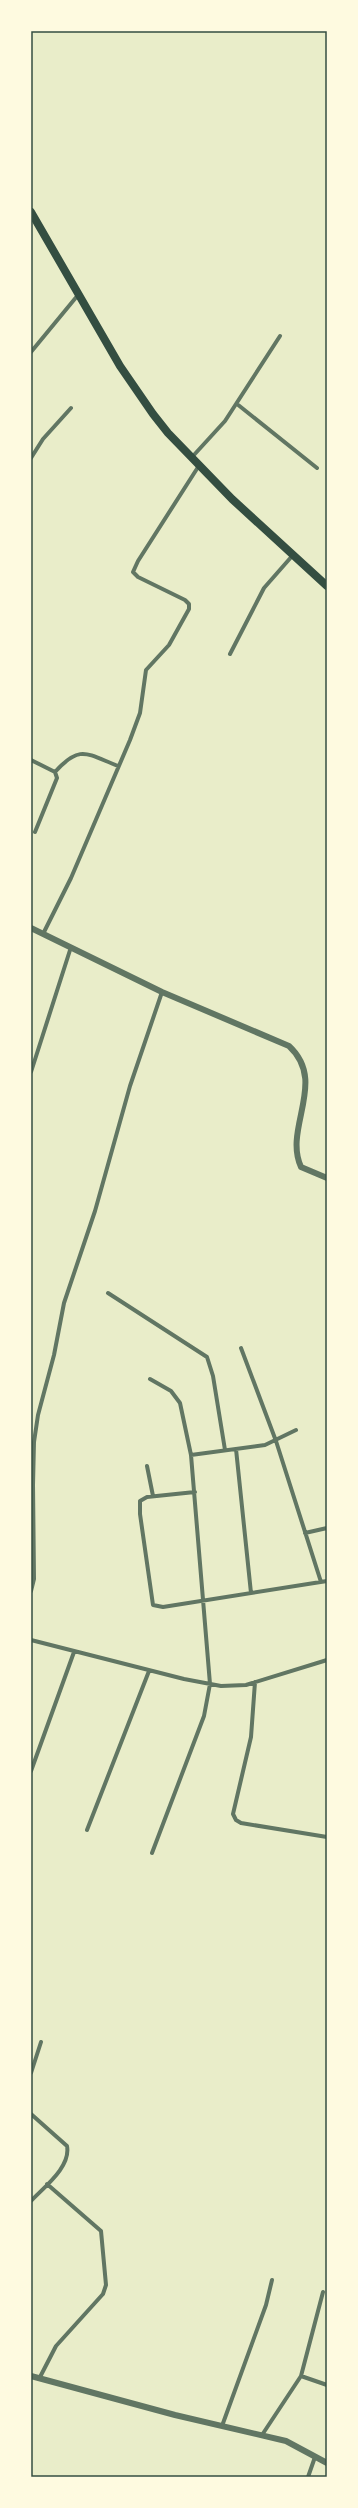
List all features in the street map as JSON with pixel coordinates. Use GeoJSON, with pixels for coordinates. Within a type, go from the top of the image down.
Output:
{"type":"FeatureCollection","features":[{"type":"Feature","properties":{"kind":"main road"},"geometry":{"type":"LineString","coordinates":[[31,212],[120,366],[168,433],[193,456],[232,499],[327,586]]}},
{"type":"Feature","properties":{"kind":"street"},"geometry":{"type":"LineString","coordinates":[[31,352],[78,295]]}},
{"type":"Feature","properties":{"kind":"street"},"geometry":{"type":"LineString","coordinates":[[193,456],[225,421],[280,336]]}},
{"type":"Feature","properties":{"kind":"street"},"geometry":{"type":"LineString","coordinates":[[237,404],[318,468]]}},
{"type":"Feature","properties":{"kind":"street"},"geometry":{"type":"LineString","coordinates":[[31,458],[43,439],[71,408]]}},
{"type":"Feature","properties":{"kind":"street"},"geometry":{"type":"LineString","coordinates":[[43,934],[71,878],[140,713],[146,670],[169,645],[189,609],[189,604],[185,600],[138,577],[133,572],[134,567],[200,464]]}},
{"type":"Feature","properties":{"kind":"street"},"geometry":{"type":"LineString","coordinates":[[230,654],[264,588],[293,554]]}},
{"type":"Feature","properties":{"kind":"street"},"geometry":{"type":"LineString","coordinates":[[35,832],[55,785],[55,772],[67,759],[73,755],[82,753],[118,766]]}},
{"type":"Feature","properties":{"kind":"street"},"geometry":{"type":"LineString","coordinates":[[31,760],[55,772]]}},
{"type":"Feature","properties":{"kind":"street"},"geometry":{"type":"LineString","coordinates":[[31,928],[162,992],[289,1046],[298,1054],[304,1066],[305,1099],[295,1156],[301,1167],[327,1178]]}},
{"type":"Feature","properties":{"kind":"street"},"geometry":{"type":"LineString","coordinates":[[31,1072],[71,947]]}},
{"type":"Feature","properties":{"kind":"street"},"geometry":{"type":"LineString","coordinates":[[31,1591],[34,1579],[32,1482],[34,1442],[38,1415],[54,1355],[64,1303],[95,1211],[130,1086],[162,992]]}},
{"type":"Feature","properties":{"kind":"street"},"geometry":{"type":"LineString","coordinates":[[108,1293],[207,1357],[213,1376],[225,1450]]}},
{"type":"Feature","properties":{"kind":"street"},"geometry":{"type":"LineString","coordinates":[[241,1348],[276,1441],[320,1582]]}},
{"type":"Feature","properties":{"kind":"street"},"geometry":{"type":"LineString","coordinates":[[150,1378],[177,1396],[192,1455],[210,1684],[204,1716],[152,1853]]}},
{"type":"Feature","properties":{"kind":"street"},"geometry":{"type":"LineString","coordinates":[[192,1455],[265,1445],[296,1430]]}},
{"type":"Feature","properties":{"kind":"street"},"geometry":{"type":"LineString","coordinates":[[236,1449],[251,1593]]}},
{"type":"Feature","properties":{"kind":"street"},"geometry":{"type":"LineString","coordinates":[[147,1466],[153,1496]]}},
{"type":"Feature","properties":{"kind":"street"},"geometry":{"type":"LineString","coordinates":[[195,1492],[143,1498],[140,1506],[153,1605],[163,1607],[327,1581]]}},
{"type":"Feature","properties":{"kind":"street"},"geometry":{"type":"LineString","coordinates":[[305,1533],[327,1528]]}},
{"type":"Feature","properties":{"kind":"street"},"geometry":{"type":"LineString","coordinates":[[31,1640],[149,1671],[210,1684],[227,1686],[255,1682],[327,1660]]}},
{"type":"Feature","properties":{"kind":"street"},"geometry":{"type":"LineString","coordinates":[[31,1771],[74,1652]]}},
{"type":"Feature","properties":{"kind":"street"},"geometry":{"type":"LineString","coordinates":[[87,1830],[149,1671]]}},
{"type":"Feature","properties":{"kind":"street"},"geometry":{"type":"LineString","coordinates":[[255,1682],[251,1737],[233,1814],[236,1820],[241,1823],[327,1837]]}},
{"type":"Feature","properties":{"kind":"street"},"geometry":{"type":"LineString","coordinates":[[31,2073],[41,2042]]}},
{"type":"Feature","properties":{"kind":"street"},"geometry":{"type":"LineString","coordinates":[[31,2114],[67,2146],[68,2153],[66,2161],[60,2169],[31,2201]]}},
{"type":"Feature","properties":{"kind":"street"},"geometry":{"type":"LineString","coordinates":[[39,2379],[56,2346],[99,2301],[106,2285],[102,2231],[47,2184]]}},
{"type":"Feature","properties":{"kind":"street"},"geometry":{"type":"LineString","coordinates":[[222,2426],[266,2305],[272,2280]]}},
{"type":"Feature","properties":{"kind":"street"},"geometry":{"type":"LineString","coordinates":[[262,2435],[301,2376],[323,2292]]}},
{"type":"Feature","properties":{"kind":"street"},"geometry":{"type":"LineString","coordinates":[[31,2376],[222,2426],[286,2441],[327,2463]]}},
{"type":"Feature","properties":{"kind":"street"},"geometry":{"type":"LineString","coordinates":[[301,2376],[327,2385]]}},
{"type":"Feature","properties":{"kind":"street"},"geometry":{"type":"LineString","coordinates":[[308,2477],[315,2457]]}}]}
